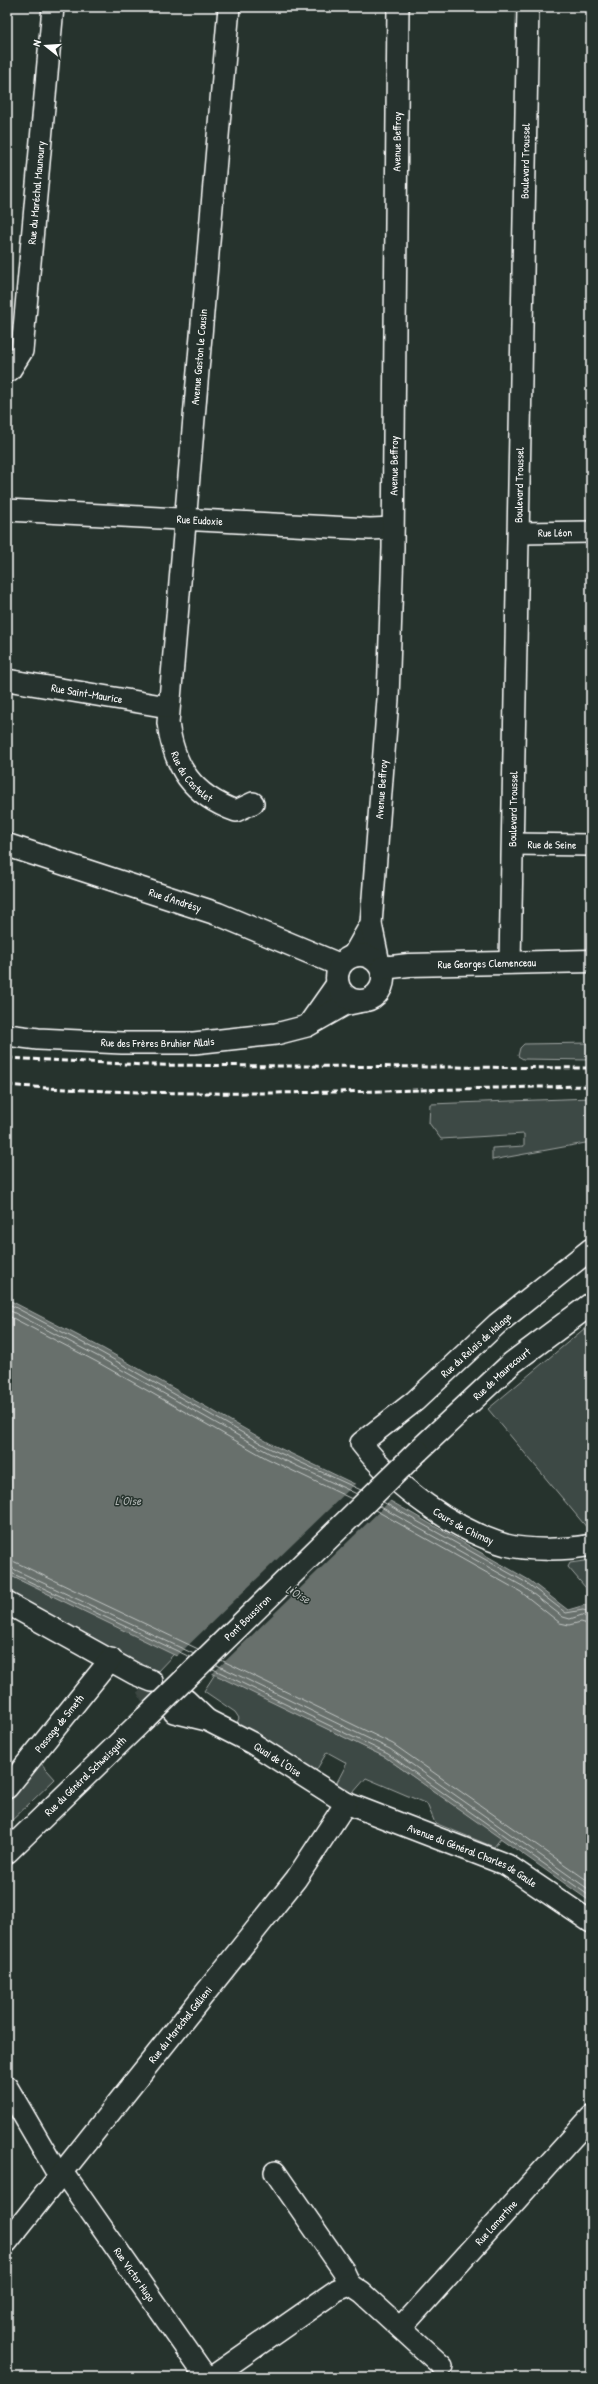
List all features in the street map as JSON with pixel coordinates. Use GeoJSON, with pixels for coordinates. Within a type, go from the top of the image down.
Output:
{"type":"FeatureCollection","features":[{"type":"Feature","properties":{"kind":"main road","name":"Rue d'Andrésy"},"geometry":{"type":"LineString","coordinates":[[7,845],[218,914],[344,968]]}},
{"type":"Feature","properties":{"kind":"main road"},"geometry":{"type":"LineString","coordinates":[[369,956],[380,966],[384,982],[377,994],[365,1001],[358,1002],[344,996],[344,968],[369,956]]}},
{"type":"Feature","properties":{"kind":"main road","name":"Rue Georges Clemenceau"},"geometry":{"type":"LineString","coordinates":[[380,966],[591,961]]}},
{"type":"Feature","properties":{"kind":"main road","name":"Rue de Maurecourt"},"geometry":{"type":"LineString","coordinates":[[418,1450],[512,1363],[591,1304]]}},
{"type":"Feature","properties":{"kind":"main road","name":"Pont Boussiron"},"geometry":{"type":"LineString","coordinates":[[146,1717],[418,1450]]}},
{"type":"Feature","properties":{"kind":"main road","name":"Rue du Général Schweisguth"},"geometry":{"type":"LineString","coordinates":[[7,1857],[26,1836],[146,1717]]}},
{"type":"Feature","properties":{"kind":"main road","name":"Rue du Général Schweisguth"},"geometry":{"type":"LineString","coordinates":[[7,1852],[26,1836]]}},
{"type":"Feature","properties":{"kind":"street","name":"Rue du Maréchal Maunoury"},"geometry":{"type":"LineString","coordinates":[[7,372],[10,370],[22,351],[53,7]]}},
{"type":"Feature","properties":{"kind":"street","name":"Avenue Gaston le Cousin"},"geometry":{"type":"LineString","coordinates":[[168,707],[229,7]]}},
{"type":"Feature","properties":{"kind":"street","name":"Avenue Beffroy"},"geometry":{"type":"LineString","coordinates":[[371,924],[388,699],[393,528],[398,7]]}},
{"type":"Feature","properties":{"kind":"street","name":"Boulevard Troussel"},"geometry":{"type":"LineString","coordinates":[[510,963],[520,533],[528,7]]}},
{"type":"Feature","properties":{"kind":"street","name":"Rue Eudoxie"},"geometry":{"type":"LineString","coordinates":[[7,510],[370,529],[393,528]]}},
{"type":"Feature","properties":{"kind":"street","name":"Rue Léon"},"geometry":{"type":"LineString","coordinates":[[520,533],[591,532]]}},
{"type":"Feature","properties":{"kind":"street","name":"Rue Saint-Maurice"},"geometry":{"type":"LineString","coordinates":[[7,680],[168,707]]}},
{"type":"Feature","properties":{"kind":"street","name":"Rue du Castelet"},"geometry":{"type":"LineString","coordinates":[[168,707],[172,748],[181,769],[210,800],[245,807]]}},
{"type":"Feature","properties":{"kind":"street","name":"Rue de Seine"},"geometry":{"type":"LineString","coordinates":[[513,844],[591,845]]}},
{"type":"Feature","properties":{"kind":"street"},"geometry":{"type":"LineString","coordinates":[[371,924],[380,966]]}},
{"type":"Feature","properties":{"kind":"street"},"geometry":{"type":"LineString","coordinates":[[306,1026],[371,924]]}},
{"type":"Feature","properties":{"kind":"street","name":"Rue des Frères Bruhier Allais"},"geometry":{"type":"LineString","coordinates":[[7,1035],[38,1040],[122,1043],[194,1043],[276,1034],[306,1026],[344,1005],[358,1002]]}},
{"type":"Feature","properties":{"kind":"street","name":"Rue du Relais de Halage"},"geometry":{"type":"LineString","coordinates":[[361,1443],[416,1400],[497,1324],[591,1249]]}},
{"type":"Feature","properties":{"kind":"street","name":"Cours de Chimay"},"geometry":{"type":"LineString","coordinates":[[361,1443],[375,1460],[403,1488],[480,1534],[507,1545],[523,1547],[559,1548],[591,1545]]}},
{"type":"Feature","properties":{"kind":"street"},"geometry":{"type":"LineString","coordinates":[[7,1603],[111,1659],[144,1681]]}},
{"type":"Feature","properties":{"kind":"street","name":"Passage de Smeth"},"geometry":{"type":"LineString","coordinates":[[7,1788],[111,1659]]}},
{"type":"Feature","properties":{"kind":"street","name":"Quai de l'Oise"},"geometry":{"type":"LineString","coordinates":[[180,1706],[252,1743],[346,1803]]}},
{"type":"Feature","properties":{"kind":"street","name":"Avenue du Général Charles de Gaule"},"geometry":{"type":"LineString","coordinates":[[346,1803],[507,1865],[591,1922]]}},
{"type":"Feature","properties":{"kind":"street","name":"Rue du Maréchal Gallieni"},"geometry":{"type":"LineString","coordinates":[[7,2242],[296,1879],[346,1803]]}},
{"type":"Feature","properties":{"kind":"street","name":"Rue Victor Hugo"},"geometry":{"type":"LineString","coordinates":[[7,2088],[61,2174],[206,2377]]}},
{"type":"Feature","properties":{"kind":"street","name":"Rue Lamartine"},"geometry":{"type":"LineString","coordinates":[[400,2328],[591,2117]]}},
{"type":"Feature","properties":{"kind":"street"},"geometry":{"type":"LineString","coordinates":[[274,2172],[344,2270],[350,2285],[362,2293],[442,2366]]}},
{"type":"Feature","properties":{"kind":"street"},"geometry":{"type":"LineString","coordinates":[[212,2377],[337,2290],[350,2285]]}},
{"type":"Feature","properties":{"kind":"shaded area"},"geometry":{"type":"Polygon","coordinates":[[[591,1043],[591,1060],[523,1059],[518,1056],[520,1048],[524,1044],[591,1043]]]}},
{"type":"Feature","properties":{"kind":"shaded area"},"geometry":{"type":"Polygon","coordinates":[[[591,1098],[591,1142],[492,1160],[492,1148],[524,1146],[524,1134],[441,1139],[429,1123],[430,1104],[591,1098]]]}},
{"type":"Feature","properties":{"kind":"shaded area"},"geometry":{"type":"Polygon","coordinates":[[[591,1323],[591,1529],[588,1529],[488,1409],[591,1323]]]}},
{"type":"Feature","properties":{"kind":"shaded area"},"geometry":{"type":"Polygon","coordinates":[[[591,1560],[591,1594],[568,1567],[570,1563],[591,1560]]]}},
{"type":"Feature","properties":{"kind":"shaded area"},"geometry":{"type":"Polygon","coordinates":[[[7,1574],[174,1654],[156,1673],[7,1594],[7,1574]]]}},
{"type":"Feature","properties":{"kind":"shaded area"},"geometry":{"type":"Polygon","coordinates":[[[215,1674],[385,1757],[501,1838],[494,1847],[435,1823],[427,1804],[366,1778],[352,1794],[335,1786],[347,1763],[327,1752],[314,1774],[288,1754],[237,1723],[239,1718],[235,1712],[204,1691],[215,1674]]]}},
{"type":"Feature","properties":{"kind":"shaded area"},"geometry":{"type":"Polygon","coordinates":[[[39,1761],[55,1779],[7,1825],[7,1800],[39,1761]]]}},
{"type":"Feature","properties":{"kind":"water","name":"L’Oise"},"geometry":{"type":"Polygon","coordinates":[[[7,1299],[104,1349],[273,1445],[392,1502],[529,1580],[568,1610],[585,1605],[591,1611],[591,1902],[385,1757],[7,1574],[7,1299]]]}},
{"type":"Feature","properties":{"kind":"pier"},"geometry":{"type":"Polygon","coordinates":[[[357,1482],[391,1500],[211,1675],[176,1657],[357,1482]]]}},
{"type":"Feature","properties":{"kind":"tunnel"},"geometry":{"type":"LineString","coordinates":[[146,1687],[155,1703],[174,1712]]}},
{"type":"Feature","properties":{"kind":"railway"},"geometry":{"type":"LineString","coordinates":[[7,1058],[146,1065],[591,1068]]}},
{"type":"Feature","properties":{"kind":"railway"},"geometry":{"type":"LineString","coordinates":[[7,1085],[80,1090],[226,1093],[299,1093],[591,1086]]}},
{"type":"Feature","properties":{"kind":"water label","name":"L'Oise"},"geometry":{"type":"Point","coordinates":[298,1594]}}]}
